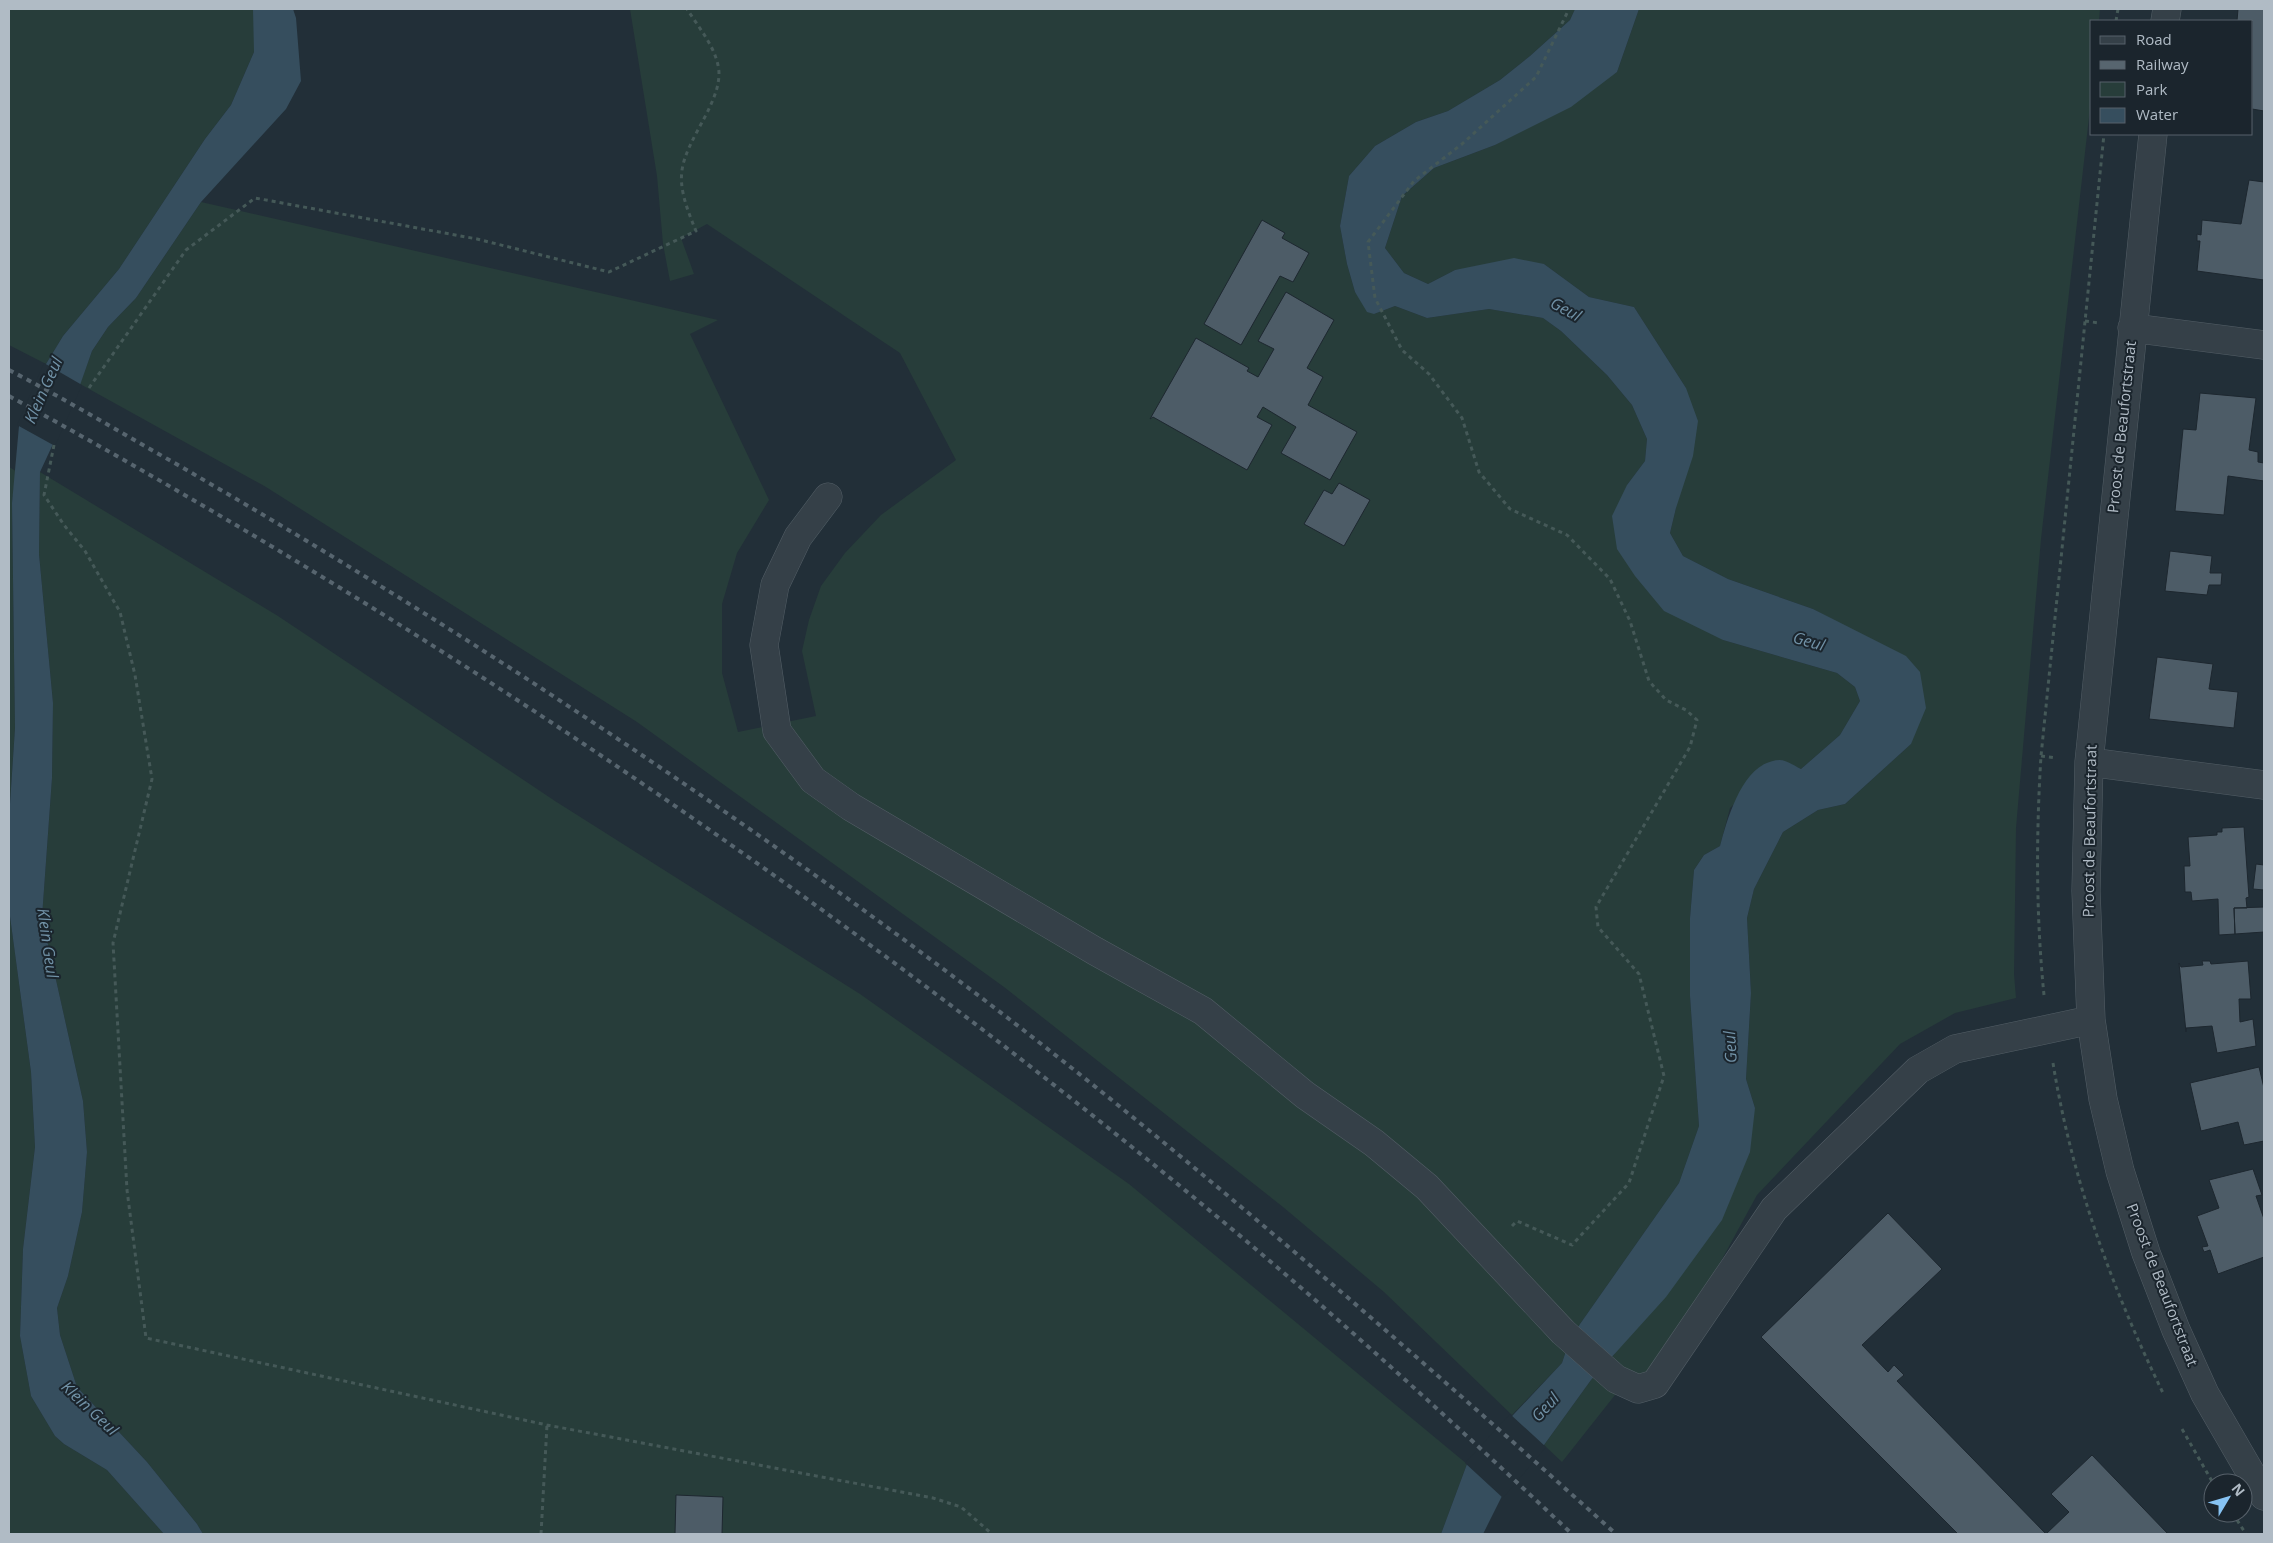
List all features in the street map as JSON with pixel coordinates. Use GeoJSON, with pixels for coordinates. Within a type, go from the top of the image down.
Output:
{"type":"FeatureCollection","features":[{"type":"Feature","properties":{"kind":"street","name":"Proost de Beaufortstraat"},"geometry":{"type":"LineString","coordinates":[[2153,135],[2089,762],[2086,891],[2091,1020],[2103,1099],[2120,1171],[2146,1253],[2176,1330],[2205,1394],[2264,1496]]}},
{"type":"Feature","properties":{"kind":"street"},"geometry":{"type":"LineString","coordinates":[[2132,328],[2264,345]]}},
{"type":"Feature","properties":{"kind":"street"},"geometry":{"type":"LineString","coordinates":[[828,497],[798,537],[775,585],[764,645],[778,731],[813,780],[851,807],[1094,951],[1204,1011],[1305,1095],[1374,1143],[1427,1187],[1563,1332],[1616,1379],[1638,1389],[1655,1384],[1774,1209],[1918,1070],[1954,1049],[2091,1020]]}},
{"type":"Feature","properties":{"kind":"street"},"geometry":{"type":"LineString","coordinates":[[2089,762],[2264,785]]}},
{"type":"Feature","properties":{"kind":"path"},"geometry":{"type":"LineString","coordinates":[[89,388],[186,250],[255,198],[477,239],[610,272],[696,231],[684,202],[680,176],[684,154],[716,96],[719,72],[711,46],[687,9]]}},
{"type":"Feature","properties":{"kind":"path"},"geometry":{"type":"LineString","coordinates":[[1489,1253],[1517,1221],[1572,1245],[1629,1183],[1664,1076],[1639,974],[1598,927],[1596,907],[1690,747],[1697,720],[1686,710],[1666,700],[1649,681],[1630,621],[1610,579],[1567,535],[1510,508],[1479,472],[1462,418],[1429,374],[1402,350],[1375,298],[1368,242],[1414,181],[1462,144],[1536,76],[1569,9]]}},
{"type":"Feature","properties":{"kind":"path"},"geometry":{"type":"LineString","coordinates":[[54,446],[44,495],[64,525],[85,551],[120,612],[134,675],[152,779],[114,943],[128,1190],[146,1338],[547,1425],[933,1498],[961,1507],[992,1534]]}},
{"type":"Feature","properties":{"kind":"path"},"geometry":{"type":"LineString","coordinates":[[541,1534],[547,1425]]}},
{"type":"Feature","properties":{"kind":"path"},"geometry":{"type":"LineString","coordinates":[[2239,1523],[2246,1534]]}},
{"type":"Feature","properties":{"kind":"green space"},"geometry":{"type":"Polygon","coordinates":[[[9,9],[253,9],[254,11],[254,52],[231,105],[205,139],[119,269],[63,336],[46,364],[9,345],[9,9]]]}},
{"type":"Feature","properties":{"kind":"green space"},"geometry":{"type":"Polygon","coordinates":[[[630,9],[1575,9],[1570,20],[1500,80],[1448,111],[1416,122],[1375,146],[1349,176],[1340,226],[1347,264],[1355,292],[1374,314],[1395,306],[1427,318],[1489,309],[1543,318],[1561,331],[1607,375],[1632,405],[1647,439],[1645,461],[1627,485],[1723,640],[1837,673],[1855,687],[1860,701],[1840,735],[1801,769],[1781,760],[1730,808],[1720,846],[1704,855],[1694,870],[1690,918],[1690,996],[1699,1126],[1679,1183],[1580,1324],[1569,1342],[1562,1363],[1512,1415],[1384,1292],[1283,1207],[1004,987],[637,722],[266,487],[80,384],[92,351],[108,327],[136,298],[201,202],[718,320],[690,334],[769,500],[737,553],[722,604],[722,673],[738,732],[816,716],[802,651],[809,620],[821,586],[845,553],[881,515],[956,460],[900,353],[707,224],[681,238],[694,274],[670,281],[663,244],[657,176],[630,9]]]}},
{"type":"Feature","properties":{"kind":"green space"},"geometry":{"type":"Polygon","coordinates":[[[1639,9],[2100,9],[2099,20],[2090,20],[2090,109],[2041,539],[2016,828],[2014,974],[2016,998],[1955,1013],[1900,1044],[1757,1195],[1656,1380],[1634,1374],[1562,1462],[1544,1445],[1591,1380],[1613,1356],[1755,1108],[1746,1079],[1751,993],[1747,918],[1754,889],[1783,832],[1818,810],[1845,804],[1911,744],[1857,633],[1813,609],[1728,579],[1683,556],[1670,533],[1676,508],[1686,388],[1634,307],[1589,297],[1544,264],[1455,270],[1428,284],[1404,273],[1385,248],[1402,196],[1434,168],[1495,145],[1617,72],[1639,9]]]}},
{"type":"Feature","properties":{"kind":"green space"},"geometry":{"type":"Polygon","coordinates":[[[9,467],[16,471],[12,503],[15,728],[9,819],[9,467]]]}},
{"type":"Feature","properties":{"kind":"green space"},"geometry":{"type":"Polygon","coordinates":[[[40,472],[278,616],[555,801],[860,994],[1129,1184],[1467,1464],[1441,1534],[203,1534],[147,1462],[77,1387],[60,1335],[57,1308],[68,1276],[82,1212],[87,1152],[83,1101],[42,917],[52,778],[53,703],[39,554],[40,472]]]}},
{"type":"Feature","properties":{"kind":"green space"},"geometry":{"type":"Polygon","coordinates":[[[9,909],[31,1072],[35,1147],[23,1249],[20,1336],[31,1396],[55,1436],[64,1444],[107,1470],[164,1534],[9,1534],[9,909]]]}},
{"type":"Feature","properties":{"kind":"water","name":"Klein Geul"},"geometry":{"type":"Polygon","coordinates":[[[253,9],[293,9],[296,18],[301,81],[286,109],[201,202],[136,298],[108,327],[92,351],[79,388],[40,472],[39,554],[53,703],[52,778],[42,917],[83,1101],[87,1152],[82,1212],[68,1276],[57,1308],[60,1335],[77,1387],[147,1462],[203,1534],[164,1534],[107,1470],[64,1444],[55,1436],[31,1396],[20,1336],[23,1249],[35,1147],[31,1072],[9,909],[9,819],[15,728],[12,503],[19,426],[46,364],[63,336],[119,269],[205,139],[231,105],[254,52],[253,9]]]}},
{"type":"Feature","properties":{"kind":"water","name":"Geul"},"geometry":{"type":"Polygon","coordinates":[[[1575,9],[1639,9],[1617,72],[1571,107],[1495,145],[1434,168],[1402,196],[1385,248],[1404,273],[1428,284],[1455,270],[1514,258],[1544,264],[1589,297],[1634,307],[1686,388],[1698,421],[1693,456],[1670,533],[1683,556],[1728,579],[1813,609],[1906,656],[1920,672],[1926,708],[1911,744],[1845,804],[1818,810],[1783,832],[1754,889],[1747,918],[1751,993],[1746,1079],[1755,1108],[1750,1152],[1722,1220],[1666,1297],[1591,1380],[1544,1445],[1502,1496],[1483,1534],[1441,1534],[1467,1464],[1562,1363],[1569,1342],[1580,1324],[1679,1183],[1699,1126],[1690,996],[1690,918],[1694,870],[1704,855],[1720,846],[1739,792],[1756,770],[1767,763],[1780,760],[1801,769],[1840,735],[1860,701],[1855,687],[1837,673],[1723,640],[1664,611],[1635,576],[1617,549],[1612,516],[1627,485],[1645,461],[1647,439],[1632,405],[1607,375],[1561,331],[1543,318],[1489,309],[1427,318],[1395,306],[1374,314],[1367,312],[1355,292],[1347,264],[1340,226],[1349,176],[1375,146],[1416,122],[1448,111],[1500,80],[1570,20],[1575,9]]]}},
{"type":"Feature","properties":{"kind":"pier"},"geometry":{"type":"Polygon","coordinates":[[[44,363],[82,385],[55,446],[17,425],[44,363]]]}},
{"type":"Feature","properties":{"kind":"pier"},"geometry":{"type":"Polygon","coordinates":[[[1510,1414],[1546,1447],[1503,1498],[1465,1463],[1510,1414]]]}},
{"type":"Feature","properties":{"kind":"building"},"geometry":{"type":"Polygon","coordinates":[[[2238,9],[2264,9],[2264,111],[2253,109],[2253,20],[2237,20],[2238,9]]]}},
{"type":"Feature","properties":{"kind":"building"},"geometry":{"type":"Polygon","coordinates":[[[2249,180],[2264,182],[2264,280],[2197,271],[2200,241],[2197,241],[2197,234],[2201,235],[2202,220],[2241,224],[2249,180]]]}},
{"type":"Feature","properties":{"kind":"building"},"geometry":{"type":"Polygon","coordinates":[[[1262,220],[1285,233],[1282,238],[1309,253],[1293,282],[1280,276],[1241,345],[1204,324],[1262,220]]]}},
{"type":"Feature","properties":{"kind":"building"},"geometry":{"type":"Polygon","coordinates":[[[1286,292],[1334,320],[1307,368],[1323,377],[1308,405],[1357,432],[1330,480],[1281,453],[1296,427],[1263,407],[1257,417],[1272,425],[1247,470],[1153,417],[1150,419],[1196,338],[1249,368],[1247,371],[1258,377],[1274,349],[1258,341],[1286,292]]]}},
{"type":"Feature","properties":{"kind":"building"},"geometry":{"type":"Polygon","coordinates":[[[2200,393],[2256,398],[2249,450],[2258,452],[2258,462],[2264,463],[2264,481],[2228,476],[2224,515],[2175,511],[2183,429],[2196,430],[2200,393]]]}},
{"type":"Feature","properties":{"kind":"building"},"geometry":{"type":"Polygon","coordinates":[[[1339,483],[1370,500],[1344,546],[1304,524],[1324,490],[1332,494],[1339,483]]]}},
{"type":"Feature","properties":{"kind":"building"},"geometry":{"type":"Polygon","coordinates":[[[2170,551],[2212,556],[2210,573],[2222,573],[2221,585],[2209,585],[2207,595],[2165,591],[2170,551]]]}},
{"type":"Feature","properties":{"kind":"building"},"geometry":{"type":"Polygon","coordinates":[[[2157,657],[2213,664],[2209,689],[2238,692],[2234,728],[2149,719],[2157,657]]]}},
{"type":"Feature","properties":{"kind":"building"},"geometry":{"type":"Polygon","coordinates":[[[2244,827],[2249,897],[2246,898],[2247,908],[2234,908],[2235,934],[2219,935],[2218,899],[2192,901],[2191,892],[2185,892],[2184,866],[2190,866],[2188,837],[2217,835],[2217,832],[2222,832],[2222,828],[2244,827]]]}},
{"type":"Feature","properties":{"kind":"building"},"geometry":{"type":"Polygon","coordinates":[[[2256,864],[2264,865],[2264,890],[2253,889],[2256,864]]]}},
{"type":"Feature","properties":{"kind":"building"},"geometry":{"type":"Polygon","coordinates":[[[2264,907],[2264,932],[2235,934],[2234,908],[2264,907]]]}},
{"type":"Feature","properties":{"kind":"building"},"geometry":{"type":"Polygon","coordinates":[[[2202,961],[2210,961],[2211,964],[2248,961],[2251,999],[2239,999],[2240,1022],[2253,1019],[2256,1046],[2217,1053],[2212,1026],[2186,1028],[2186,1032],[2179,963],[2181,967],[2203,965],[2202,961]]]}},
{"type":"Feature","properties":{"kind":"building"},"geometry":{"type":"Polygon","coordinates":[[[2259,1067],[2264,1088],[2264,1141],[2244,1145],[2238,1122],[2201,1131],[2190,1083],[2259,1067]]]}},
{"type":"Feature","properties":{"kind":"building"},"geometry":{"type":"Polygon","coordinates":[[[2253,1169],[2262,1195],[2256,1196],[2264,1219],[2264,1257],[2218,1274],[2210,1250],[2204,1252],[2202,1247],[2208,1246],[2197,1216],[2219,1208],[2209,1180],[2253,1169]]]}},
{"type":"Feature","properties":{"kind":"building"},"geometry":{"type":"Polygon","coordinates":[[[1888,1213],[1942,1269],[1862,1345],[1888,1372],[1894,1365],[1904,1375],[1897,1381],[2046,1534],[1958,1534],[1761,1337],[1888,1213]]]}},
{"type":"Feature","properties":{"kind":"building"},"geometry":{"type":"Polygon","coordinates":[[[2092,1455],[2168,1534],[2046,1534],[2069,1512],[2051,1494],[2092,1455]]]}},
{"type":"Feature","properties":{"kind":"building"},"geometry":{"type":"Polygon","coordinates":[[[676,1495],[723,1497],[722,1534],[675,1534],[676,1495]]]}},
{"type":"Feature","properties":{"kind":"railway"},"geometry":{"type":"LineString","coordinates":[[9,370],[250,507],[433,619],[674,777],[822,880],[1038,1041],[1173,1150],[1365,1312],[1616,1534]]}},
{"type":"Feature","properties":{"kind":"railway"},"geometry":{"type":"LineString","coordinates":[[9,396],[167,485],[323,578],[477,674],[628,774],[777,878],[924,985],[1068,1096],[1302,1288],[1572,1534]]}}]}
